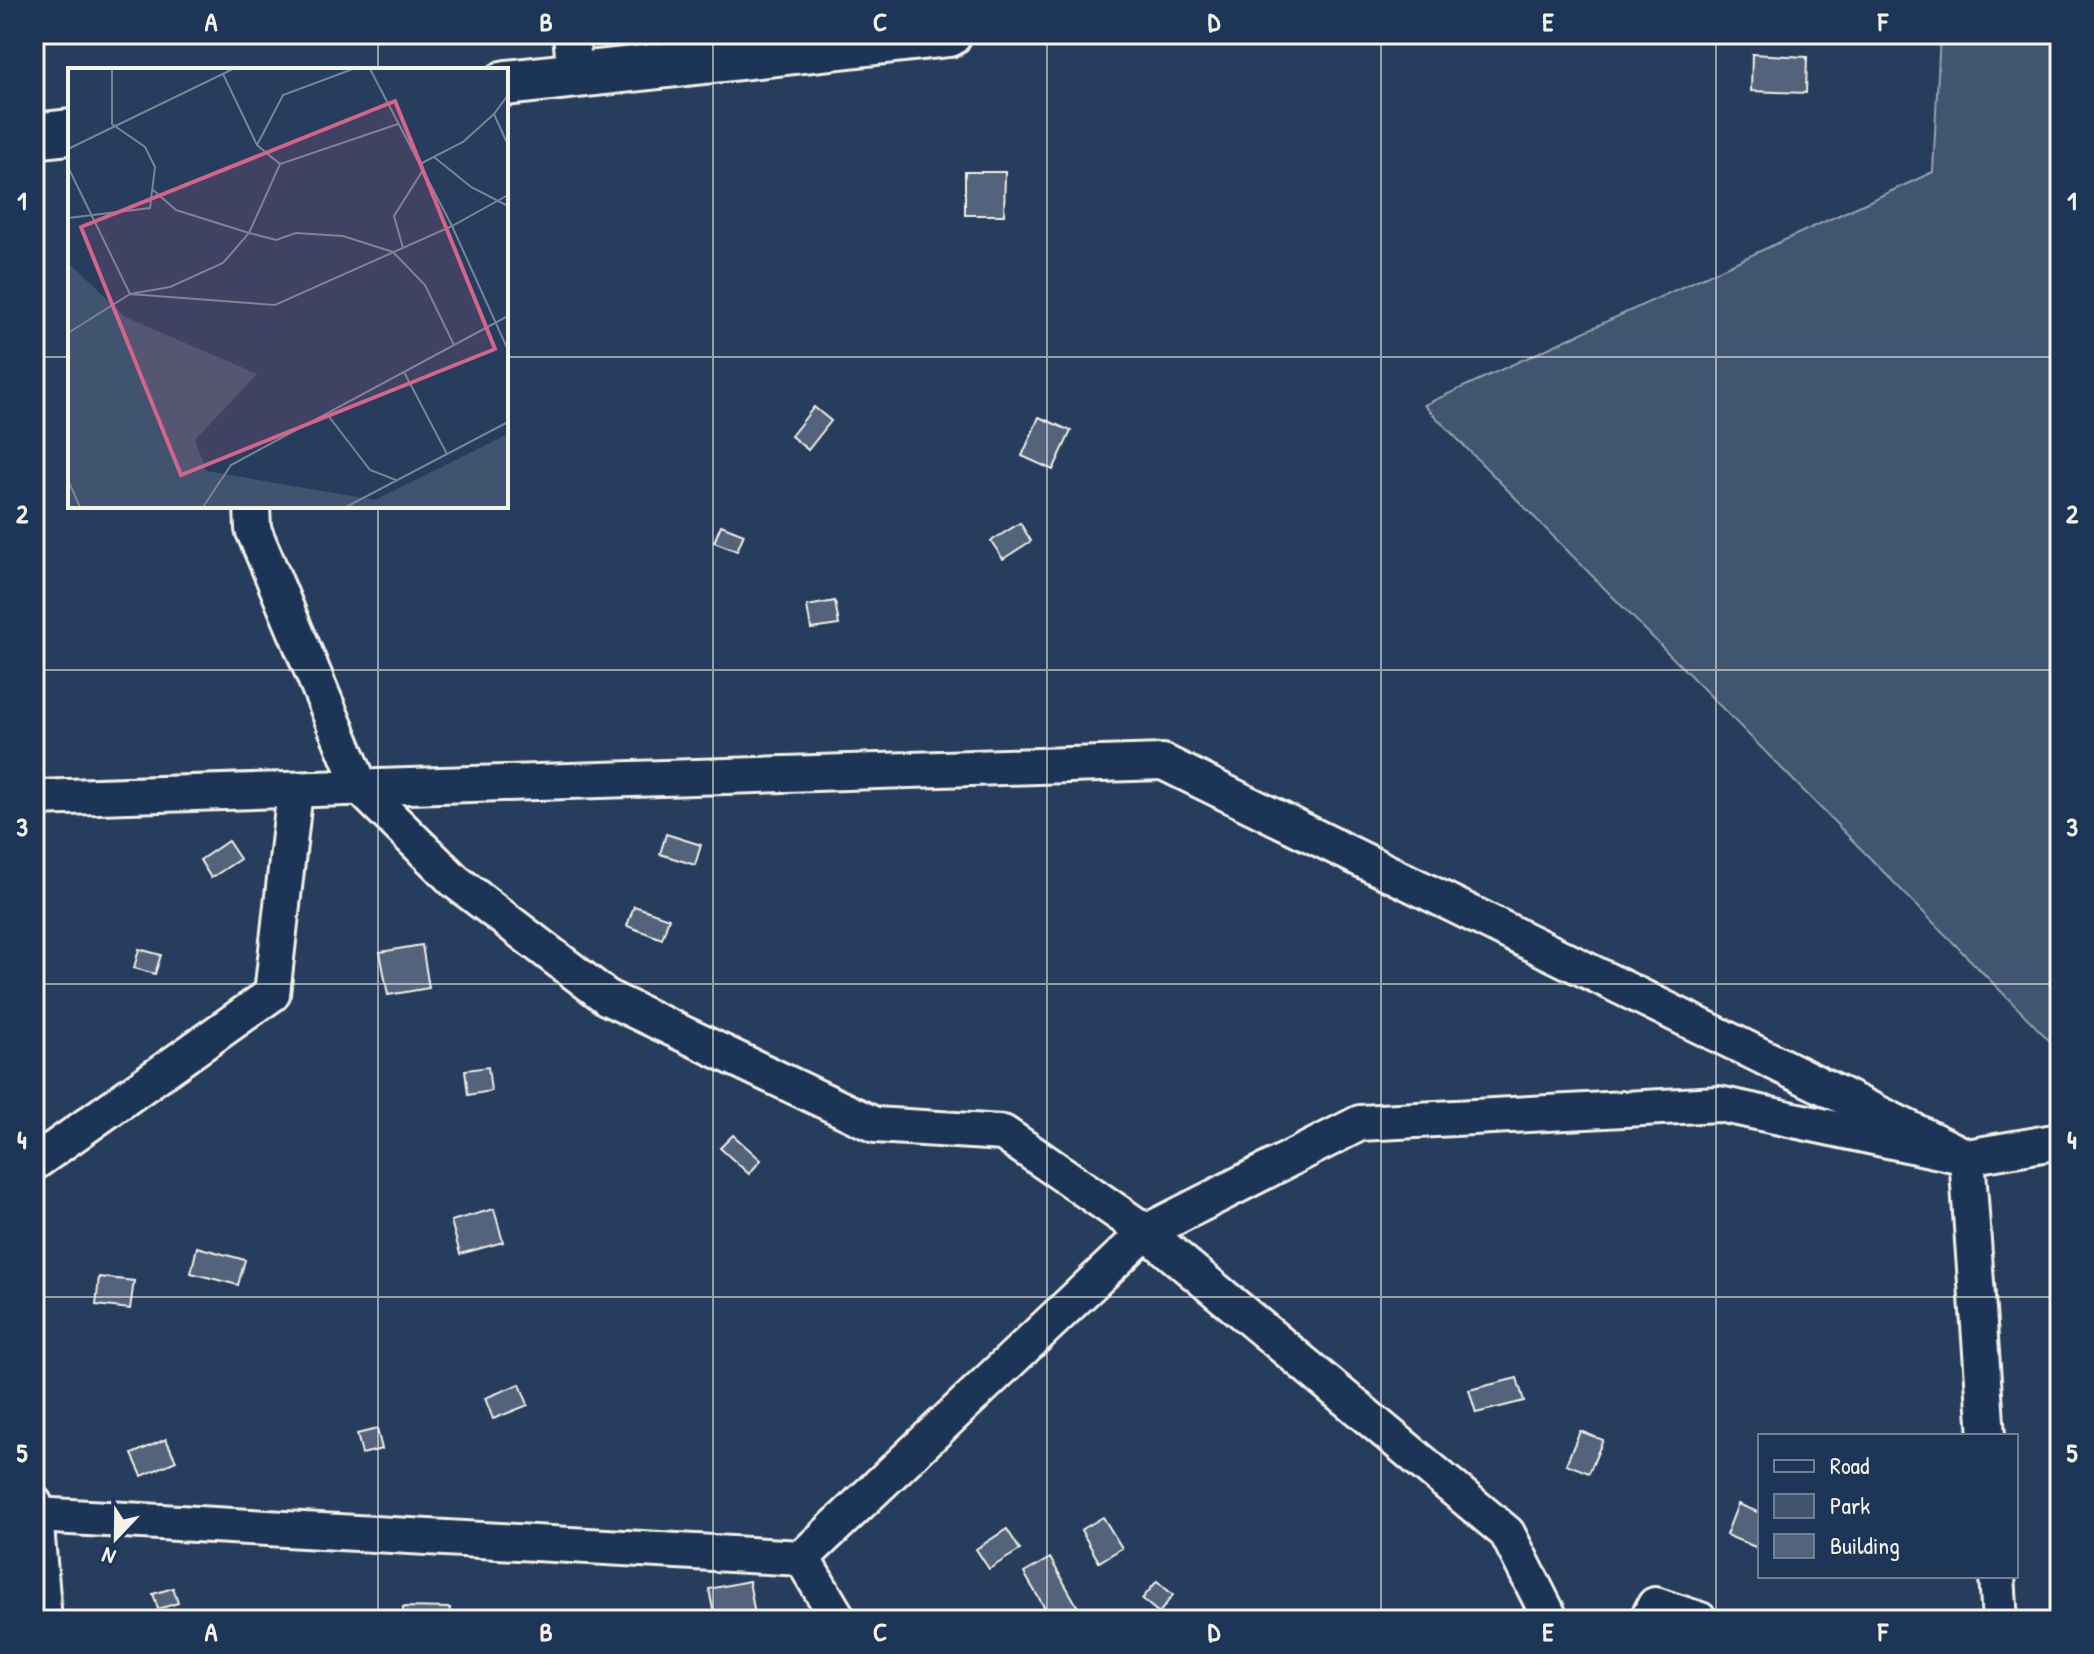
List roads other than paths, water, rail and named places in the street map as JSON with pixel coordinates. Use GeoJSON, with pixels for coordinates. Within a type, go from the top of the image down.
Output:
{"type":"FeatureCollection","features":[{"type":"Feature","properties":{"kind":"street"},"geometry":{"type":"LineString","coordinates":[[508,82],[573,55],[949,34]]}},
{"type":"Feature","properties":{"kind":"street"},"geometry":{"type":"LineString","coordinates":[[34,136],[68,132]]}},
{"type":"Feature","properties":{"kind":"street"},"geometry":{"type":"LineString","coordinates":[[252,508],[253,529],[361,788],[455,881],[608,998],[875,1125],[1003,1133],[1146,1232],[1507,1533],[1551,1620]]}},
{"type":"Feature","properties":{"kind":"street"},"geometry":{"type":"LineString","coordinates":[[34,798],[1163,762],[1967,1157]]}},
{"type":"Feature","properties":{"kind":"street"},"geometry":{"type":"LineString","coordinates":[[34,1163],[272,994],[295,790]]}},
{"type":"Feature","properties":{"kind":"street"},"geometry":{"type":"LineString","coordinates":[[44,1620],[35,1509],[802,1558],[1146,1232],[1360,1123],[1719,1104],[1967,1157],[2060,1141]]}},
{"type":"Feature","properties":{"kind":"street"},"geometry":{"type":"LineString","coordinates":[[1967,1157],[1987,1434]]}},
{"type":"Feature","properties":{"kind":"street"},"geometry":{"type":"LineString","coordinates":[[802,1558],[839,1620]]}},
{"type":"Feature","properties":{"kind":"street"},"geometry":{"type":"LineString","coordinates":[[1997,1578],[2000,1620]]}},
{"type":"Feature","properties":{"kind":"street"},"geometry":{"type":"LineString","coordinates":[[1647,1620],[1655,1605],[1700,1620]]}}]}
